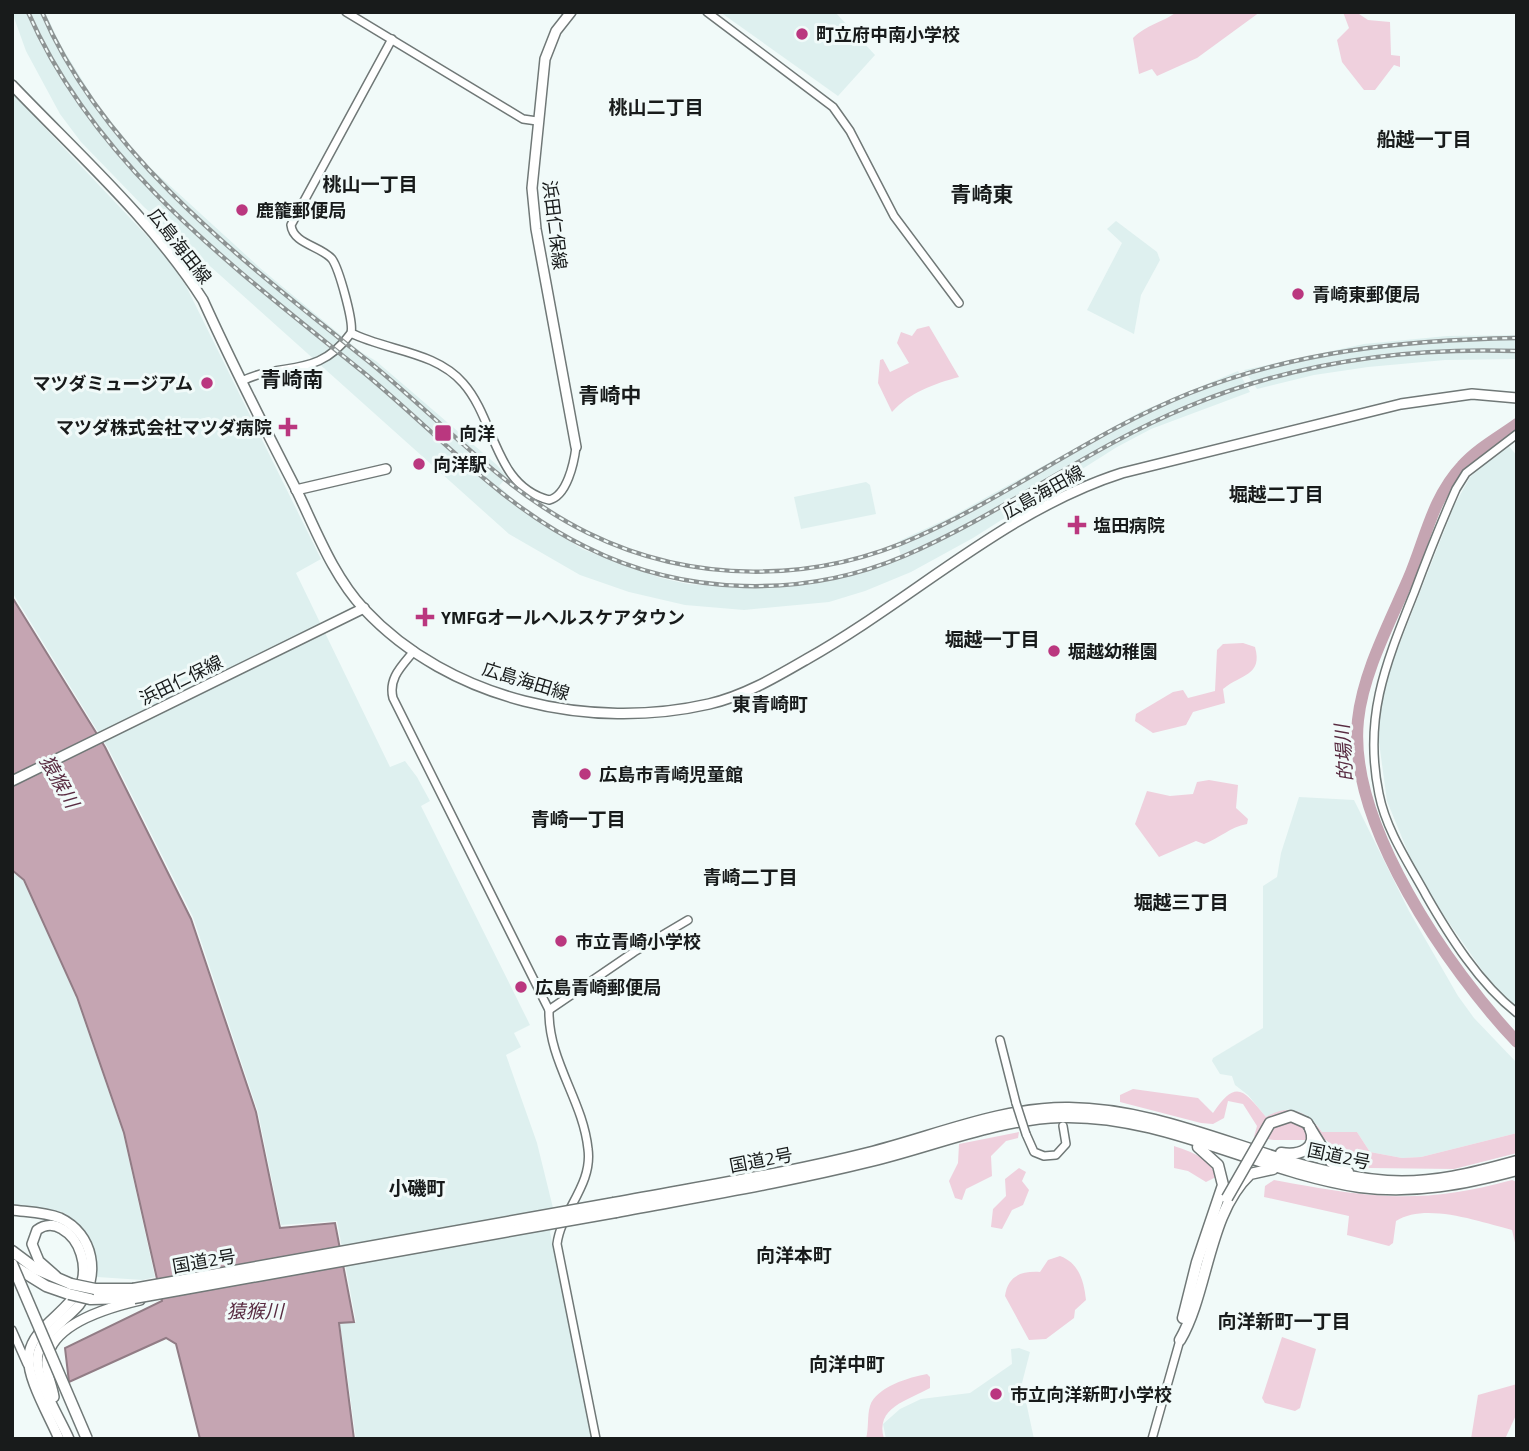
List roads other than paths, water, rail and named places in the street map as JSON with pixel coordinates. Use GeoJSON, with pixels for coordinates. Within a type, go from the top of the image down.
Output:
{"type":"FeatureCollection","features":[{"type":"Feature","properties":{"kind":"highway","name":"国道2号"},"geometry":{"type":"LineString","coordinates":[[12,1264],[39,1282],[92,1294],[133,1296],[183,1290],[615,1207],[812,1166],[1012,1115],[1054,1108],[1123,1113],[1333,1173],[1387,1181],[1426,1181],[1468,1175],[1517,1161]]}},
{"type":"Feature","properties":{"kind":"highway"},"geometry":{"type":"LineString","coordinates":[[1180,1340],[1209,1243],[1227,1198],[1270,1123],[1291,1116],[1307,1124],[1332,1162],[1343,1171],[1426,1181]]}},
{"type":"Feature","properties":{"kind":"highway","name":"国道2号"},"geometry":{"type":"LineString","coordinates":[[133,1296],[615,1207],[805,1177],[1036,1119],[1089,1118],[1157,1130],[1346,1184],[1387,1189],[1429,1188],[1517,1170]]}},
{"type":"Feature","properties":{"kind":"highway"},"geometry":{"type":"LineString","coordinates":[[1036,1119],[1063,1126],[1089,1118]]}},
{"type":"Feature","properties":{"kind":"highway"},"geometry":{"type":"LineString","coordinates":[[1219,1139],[1285,1154],[1308,1149],[1312,1135],[1307,1124]]}},
{"type":"Feature","properties":{"kind":"highway"},"geometry":{"type":"LineString","coordinates":[[1157,1130],[1208,1153],[1218,1165],[1223,1180],[1221,1196],[1197,1262],[1180,1340]]}},
{"type":"Feature","properties":{"kind":"highway"},"geometry":{"type":"LineString","coordinates":[[1180,1340],[1221,1223],[1250,1174],[1273,1169],[1346,1184]]}},
{"type":"Feature","properties":{"kind":"highway","name":"国道2号"},"geometry":{"type":"LineString","coordinates":[[12,1251],[70,1289]]}},
{"type":"Feature","properties":{"kind":"highway"},"geometry":{"type":"LineString","coordinates":[[12,1264],[88,1439]]}},
{"type":"Feature","properties":{"kind":"main road","name":"浜田仁保線"},"geometry":{"type":"LineString","coordinates":[[571,12],[548,49],[532,178],[533,209],[576,447]]}},
{"type":"Feature","properties":{"kind":"main road","name":"広島海田線"},"geometry":{"type":"LineString","coordinates":[[12,85],[169,250],[203,300],[333,564],[363,608],[414,651],[488,689],[552,709],[608,715],[659,714],[711,704],[752,690],[810,658],[1029,515],[1086,485],[1401,404],[1472,394],[1517,398]]}},
{"type":"Feature","properties":{"kind":"main road"},"geometry":{"type":"LineString","coordinates":[[296,489],[386,469]]}},
{"type":"Feature","properties":{"kind":"main road","name":"浜田仁保線"},"geometry":{"type":"LineString","coordinates":[[12,781],[363,608]]}},
{"type":"Feature","properties":{"kind":"main road"},"geometry":{"type":"LineString","coordinates":[[12,1210],[52,1215],[67,1222],[83,1237],[91,1259],[91,1282],[85,1296],[38,1352],[41,1378],[69,1439]]}},
{"type":"Feature","properties":{"kind":"main road"},"geometry":{"type":"LineString","coordinates":[[59,1280],[39,1261],[34,1250],[34,1234],[46,1225],[60,1228],[74,1240],[82,1259],[83,1272],[73,1299],[32,1344],[28,1360],[30,1371],[59,1439]]}},
{"type":"Feature","properties":{"kind":"main road"},"geometry":{"type":"LineString","coordinates":[[56,1407],[47,1366],[49,1353],[56,1340],[86,1319],[133,1296]]}},
{"type":"Feature","properties":{"kind":"street"},"geometry":{"type":"LineString","coordinates":[[346,12],[523,119],[537,121]]}},
{"type":"Feature","properties":{"kind":"street"},"geometry":{"type":"LineString","coordinates":[[707,12],[833,107],[850,131],[894,216],[959,303]]}},
{"type":"Feature","properties":{"kind":"street"},"geometry":{"type":"LineString","coordinates":[[242,381],[259,373],[312,366],[351,333],[352,322],[333,260],[299,238],[291,225],[392,39]]}},
{"type":"Feature","properties":{"kind":"street"},"geometry":{"type":"LineString","coordinates":[[351,333],[431,361],[463,382],[478,408],[500,458],[531,493],[549,500],[558,496],[568,479],[576,447]]}},
{"type":"Feature","properties":{"kind":"street"},"geometry":{"type":"LineString","coordinates":[[1517,434],[1466,473],[1456,489],[1383,672],[1373,725],[1379,794],[1401,850],[1433,908],[1470,961],[1501,1000],[1517,1013]]}},
{"type":"Feature","properties":{"kind":"street"},"geometry":{"type":"LineString","coordinates":[[414,651],[390,686],[393,698],[549,1010],[552,1047],[589,1151],[582,1188],[559,1228],[557,1244],[596,1439]]}},
{"type":"Feature","properties":{"kind":"street"},"geometry":{"type":"LineString","coordinates":[[549,1010],[653,939],[688,920]]}},
{"type":"Feature","properties":{"kind":"street"},"geometry":{"type":"LineString","coordinates":[[1000,1040],[1016,1103],[1034,1152],[1049,1156],[1063,1149],[1063,1126]]}},
{"type":"Feature","properties":{"kind":"street"},"geometry":{"type":"LineString","coordinates":[[12,1330],[30,1371]]}},
{"type":"Feature","properties":{"kind":"street"},"geometry":{"type":"LineString","coordinates":[[1152,1439],[1180,1340]]}},
{"type":"Feature","properties":{"kind":"water","name":"猿猴川"},"geometry":{"type":"Polygon","coordinates":[[[12,597],[105,747],[191,919],[256,1112],[280,1228],[335,1223],[354,1322],[339,1323],[354,1439],[200,1439],[176,1344],[166,1338],[69,1382],[65,1348],[162,1301],[124,1133],[77,997],[24,880],[12,870],[12,597]]]}},
{"type":"Feature","properties":{"kind":"waterway","name":"的場川"},"geometry":{"type":"LineString","coordinates":[[1517,424],[1468,460],[1443,492],[1371,667],[1358,720],[1359,760],[1369,804],[1408,893],[1462,976],[1517,1042]]}},
{"type":"Feature","properties":{"kind":"railway"},"geometry":{"type":"LineString","coordinates":[[28,12],[56,67],[91,119],[130,166],[173,211],[219,253],[525,511],[586,547],[663,575],[703,583],[785,585],[825,580],[865,570],[904,556],[976,521],[1150,423],[1227,392],[1308,369],[1391,355],[1475,350],[1517,351]]}},
{"type":"Feature","properties":{"kind":"railway"},"geometry":{"type":"LineString","coordinates":[[42,12],[69,65],[102,114],[140,161],[228,246],[528,497],[588,533],[628,550],[669,562],[753,572],[796,570],[838,563],[879,552],[919,536],[1121,425],[1190,393],[1230,379],[1310,358],[1392,345],[1517,338]]}},
{"type":"Feature","properties":{"kind":"place","name":"町立府中南小学校"},"geometry":{"type":"Point","coordinates":[802,34]}},
{"type":"Feature","properties":{"kind":"place","name":"鹿籠郵便局"},"geometry":{"type":"Point","coordinates":[242,210]}},
{"type":"Feature","properties":{"kind":"place","name":"青崎東郵便局"},"geometry":{"type":"Point","coordinates":[1298,294]}},
{"type":"Feature","properties":{"kind":"place","name":"マツダミュージアム"},"geometry":{"type":"Point","coordinates":[207,383]}},
{"type":"Feature","properties":{"kind":"place","name":"マツダ株式会社マツダ病院"},"geometry":{"type":"Point","coordinates":[288,427]}},
{"type":"Feature","properties":{"kind":"place","name":"向洋"},"geometry":{"type":"Point","coordinates":[443,433]}},
{"type":"Feature","properties":{"kind":"place","name":"向洋駅"},"geometry":{"type":"Point","coordinates":[419,464]}},
{"type":"Feature","properties":{"kind":"place","name":"塩田病院"},"geometry":{"type":"Point","coordinates":[1077,525]}},
{"type":"Feature","properties":{"kind":"place","name":"YMFGオールヘルスケアタウン"},"geometry":{"type":"Point","coordinates":[425,617]}},
{"type":"Feature","properties":{"kind":"place","name":"堀越幼稚園"},"geometry":{"type":"Point","coordinates":[1054,651]}},
{"type":"Feature","properties":{"kind":"place","name":"広島市青崎児童館"},"geometry":{"type":"Point","coordinates":[585,774]}},
{"type":"Feature","properties":{"kind":"place","name":"市立青崎小学校"},"geometry":{"type":"Point","coordinates":[561,941]}},
{"type":"Feature","properties":{"kind":"place","name":"広島青崎郵便局"},"geometry":{"type":"Point","coordinates":[521,987]}},
{"type":"Feature","properties":{"kind":"place","name":"市立向洋新町小学校"},"geometry":{"type":"Point","coordinates":[996,1394]}},
{"type":"Feature","properties":{"kind":"district","name":"桃山二丁目"},"geometry":{"type":"Point","coordinates":[656,106]}},
{"type":"Feature","properties":{"kind":"district","name":"船越一丁目"},"geometry":{"type":"Point","coordinates":[1424,138]}},
{"type":"Feature","properties":{"kind":"district","name":"桃山一丁目"},"geometry":{"type":"Point","coordinates":[370,183]}},
{"type":"Feature","properties":{"kind":"district","name":"青崎東"},"geometry":{"type":"Point","coordinates":[982,194]}},
{"type":"Feature","properties":{"kind":"district","name":"青崎南"},"geometry":{"type":"Point","coordinates":[292,379]}},
{"type":"Feature","properties":{"kind":"district","name":"青崎中"},"geometry":{"type":"Point","coordinates":[610,395]}},
{"type":"Feature","properties":{"kind":"district","name":"堀越二丁目"},"geometry":{"type":"Point","coordinates":[1276,493]}},
{"type":"Feature","properties":{"kind":"district","name":"堀越一丁目"},"geometry":{"type":"Point","coordinates":[992,638]}},
{"type":"Feature","properties":{"kind":"district","name":"東青崎町"},"geometry":{"type":"Point","coordinates":[770,703]}},
{"type":"Feature","properties":{"kind":"district","name":"青崎一丁目"},"geometry":{"type":"Point","coordinates":[578,818]}},
{"type":"Feature","properties":{"kind":"district","name":"青崎二丁目"},"geometry":{"type":"Point","coordinates":[750,876]}},
{"type":"Feature","properties":{"kind":"district","name":"堀越三丁目"},"geometry":{"type":"Point","coordinates":[1181,901]}},
{"type":"Feature","properties":{"kind":"district","name":"小磯町"},"geometry":{"type":"Point","coordinates":[417,1187]}},
{"type":"Feature","properties":{"kind":"district","name":"向洋本町"},"geometry":{"type":"Point","coordinates":[794,1254]}},
{"type":"Feature","properties":{"kind":"district","name":"向洋新町一丁目"},"geometry":{"type":"Point","coordinates":[1284,1320]}},
{"type":"Feature","properties":{"kind":"district","name":"向洋中町"},"geometry":{"type":"Point","coordinates":[847,1363]}}]}
